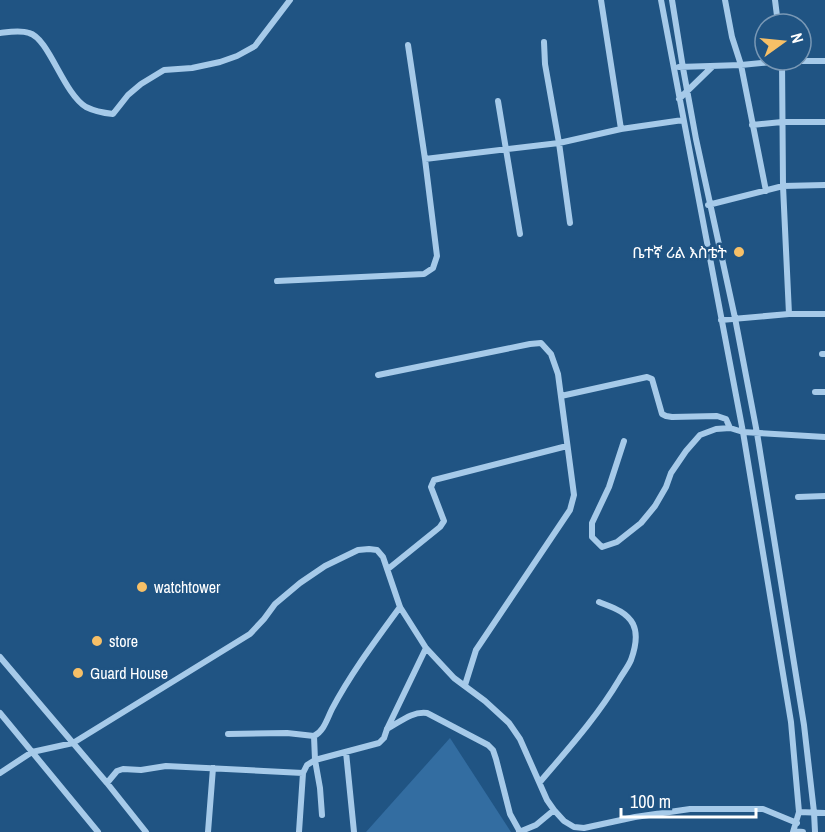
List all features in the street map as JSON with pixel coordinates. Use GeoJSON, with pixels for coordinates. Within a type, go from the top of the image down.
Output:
{"type":"FeatureCollection","features":[{"type":"Feature","properties":{"kind":"street"},"geometry":{"type":"LineString","coordinates":[[0,33],[29,33],[37,37],[54,61],[68,88],[85,106],[113,114],[128,95],[164,70],[192,68],[220,62],[255,46],[290,0]]}},
{"type":"Feature","properties":{"kind":"street"},"geometry":{"type":"LineString","coordinates":[[601,0],[621,129]]}},
{"type":"Feature","properties":{"kind":"street"},"geometry":{"type":"LineString","coordinates":[[661,0],[743,432],[791,722],[799,812],[794,831],[803,832]]}},
{"type":"Feature","properties":{"kind":"street"},"geometry":{"type":"LineString","coordinates":[[672,0],[682,68],[757,433],[804,725],[815,832]]}},
{"type":"Feature","properties":{"kind":"street"},"geometry":{"type":"LineString","coordinates":[[725,0],[732,37],[741,65],[766,191]]}},
{"type":"Feature","properties":{"kind":"street"},"geometry":{"type":"LineString","coordinates":[[544,42],[545,64],[570,223]]}},
{"type":"Feature","properties":{"kind":"street"},"geometry":{"type":"LineString","coordinates":[[277,281],[424,274],[433,268],[437,256],[408,45]]}},
{"type":"Feature","properties":{"kind":"street"},"geometry":{"type":"LineString","coordinates":[[673,67],[753,64]]}},
{"type":"Feature","properties":{"kind":"street"},"geometry":{"type":"LineString","coordinates":[[679,99],[712,66]]}},
{"type":"Feature","properties":{"kind":"street"},"geometry":{"type":"LineString","coordinates":[[782,72],[783,186],[789,314]]}},
{"type":"Feature","properties":{"kind":"street"},"geometry":{"type":"LineString","coordinates":[[498,101],[520,234]]}},
{"type":"Feature","properties":{"kind":"street"},"geometry":{"type":"LineString","coordinates":[[425,159],[559,142],[621,129],[683,120]]}},
{"type":"Feature","properties":{"kind":"street"},"geometry":{"type":"LineString","coordinates":[[752,125],[825,122]]}},
{"type":"Feature","properties":{"kind":"street"},"geometry":{"type":"LineString","coordinates":[[701,207],[783,186],[825,185]]}},
{"type":"Feature","properties":{"kind":"street"},"geometry":{"type":"LineString","coordinates":[[721,320],[789,314],[825,314]]}},
{"type":"Feature","properties":{"kind":"street"},"geometry":{"type":"LineString","coordinates":[[378,375],[541,343],[551,354],[558,374],[574,495],[570,510],[476,650],[465,686]]}},
{"type":"Feature","properties":{"kind":"street"},"geometry":{"type":"LineString","coordinates":[[561,396],[647,377],[652,380],[662,414],[672,417],[717,416],[726,419],[730,428]]}},
{"type":"Feature","properties":{"kind":"street"},"geometry":{"type":"LineString","coordinates":[[815,392],[825,392]]}},
{"type":"Feature","properties":{"kind":"street"},"geometry":{"type":"LineString","coordinates":[[624,441],[609,486],[592,523],[592,537],[602,547],[617,542],[641,523],[655,506],[671,473],[699,435],[716,429],[730,428],[743,432],[825,437]]}},
{"type":"Feature","properties":{"kind":"street"},"geometry":{"type":"LineString","coordinates":[[388,570],[440,527],[444,521],[431,487],[434,480],[567,446]]}},
{"type":"Feature","properties":{"kind":"street"},"geometry":{"type":"LineString","coordinates":[[798,497],[825,496]]}},
{"type":"Feature","properties":{"kind":"street"},"geometry":{"type":"LineString","coordinates":[[0,773],[32,752],[74,743],[250,634],[279,600],[325,566],[358,550],[369,549],[377,550],[383,557],[400,606],[426,648],[454,678],[485,701],[509,723],[520,739],[547,800],[564,821],[584,830],[635,817],[690,809],[763,809],[796,823]]}},
{"type":"Feature","properties":{"kind":"street"},"geometry":{"type":"LineString","coordinates":[[540,782],[609,696],[630,661],[635,645],[633,625],[626,614],[599,602]]}},
{"type":"Feature","properties":{"kind":"street"},"geometry":{"type":"LineString","coordinates":[[228,734],[287,733],[314,736],[320,733],[364,656],[400,606]]}},
{"type":"Feature","properties":{"kind":"street"},"geometry":{"type":"LineString","coordinates":[[299,832],[303,773],[307,765],[315,760],[379,744],[384,738],[426,648]]}},
{"type":"Feature","properties":{"kind":"street"},"geometry":{"type":"LineString","coordinates":[[0,657],[146,832]]}},
{"type":"Feature","properties":{"kind":"street"},"geometry":{"type":"LineString","coordinates":[[0,713],[98,832]]}},
{"type":"Feature","properties":{"kind":"street"},"geometry":{"type":"LineString","coordinates":[[387,729],[413,714],[427,713],[488,745],[493,750],[510,814],[519,832],[536,825],[554,810]]}},
{"type":"Feature","properties":{"kind":"street"},"geometry":{"type":"LineString","coordinates":[[314,736],[322,815]]}},
{"type":"Feature","properties":{"kind":"street"},"geometry":{"type":"LineString","coordinates":[[346,752],[354,832]]}},
{"type":"Feature","properties":{"kind":"street"},"geometry":{"type":"LineString","coordinates":[[107,783],[117,771],[123,769],[141,770],[166,766],[303,773]]}},
{"type":"Feature","properties":{"kind":"street"},"geometry":{"type":"LineString","coordinates":[[208,832],[213,768]]}},
{"type":"Feature","properties":{"kind":"street"},"geometry":{"type":"LineString","coordinates":[[799,812],[825,813]]}},
{"type":"Feature","properties":{"kind":"shaded area"},"geometry":{"type":"Polygon","coordinates":[[[450,738],[511,832],[366,832],[450,738]]]}},
{"type":"Feature","properties":{"kind":"place","name":"ቤተኛ ሪል እስቴት"},"geometry":{"type":"Point","coordinates":[739,252]}},
{"type":"Feature","properties":{"kind":"place","name":"watchtower"},"geometry":{"type":"Point","coordinates":[142,587]}},
{"type":"Feature","properties":{"kind":"place","name":"store"},"geometry":{"type":"Point","coordinates":[97,641]}},
{"type":"Feature","properties":{"kind":"place","name":"Guard House"},"geometry":{"type":"Point","coordinates":[78,673]}}]}
